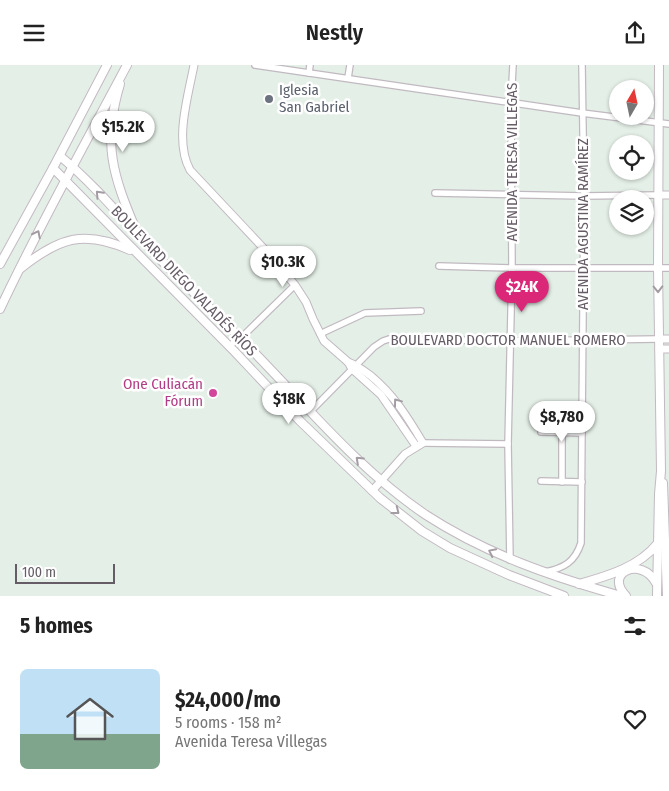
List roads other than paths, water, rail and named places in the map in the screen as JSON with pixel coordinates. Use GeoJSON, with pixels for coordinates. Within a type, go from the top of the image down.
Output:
{"type":"FeatureCollection","features":[{"type":"Feature","properties":{"kind":"main road"},"geometry":{"type":"LineString","coordinates":[[0,263],[60,156],[107,65]]}},
{"type":"Feature","properties":{"kind":"main road"},"geometry":{"type":"LineString","coordinates":[[660,65],[658,195],[659,349],[661,471],[665,515],[667,596]]}},
{"type":"Feature","properties":{"kind":"main road"},"geometry":{"type":"LineString","coordinates":[[0,309],[72,166],[125,68]]}},
{"type":"Feature","properties":{"kind":"main road"},"geometry":{"type":"LineString","coordinates":[[125,68],[112,116],[112,158],[118,186],[137,234]]}},
{"type":"Feature","properties":{"kind":"main road","name":"BOULEVARD DIEGO VALADÉS RÍOS"},"geometry":{"type":"LineString","coordinates":[[60,156],[242,337],[311,411],[382,481],[406,501],[441,524],[510,560],[578,584],[621,596]]}},
{"type":"Feature","properties":{"kind":"main road","name":"BOULEVARD DIEGO VALADÉS RÍOS"},"geometry":{"type":"LineString","coordinates":[[53,168],[232,349],[300,421],[372,491],[422,531],[444,545],[509,575],[564,596]]}},
{"type":"Feature","properties":{"kind":"main road"},"geometry":{"type":"LineString","coordinates":[[18,271],[55,245],[81,238],[108,241],[134,251]]}},
{"type":"Feature","properties":{"kind":"main road"},"geometry":{"type":"LineString","coordinates":[[658,596],[661,471]]}},
{"type":"Feature","properties":{"kind":"main road"},"geometry":{"type":"LineString","coordinates":[[578,584],[616,572],[640,560],[648,555],[658,543]]}},
{"type":"Feature","properties":{"kind":"main road"},"geometry":{"type":"LineString","coordinates":[[626,596],[619,587],[618,581],[620,575],[629,570],[645,570],[651,574],[657,584]]}},
{"type":"Feature","properties":{"kind":"street"},"geometry":{"type":"LineString","coordinates":[[194,65],[184,124],[183,154],[190,170],[268,253],[295,285],[306,303],[320,335],[383,398],[420,445]]}},
{"type":"Feature","properties":{"kind":"street"},"geometry":{"type":"LineString","coordinates":[[256,65],[669,124]]}},
{"type":"Feature","properties":{"kind":"street"},"geometry":{"type":"LineString","coordinates":[[309,73],[310,65]]}},
{"type":"Feature","properties":{"kind":"street"},"geometry":{"type":"LineString","coordinates":[[348,78],[350,65]]}},
{"type":"Feature","properties":{"kind":"street","name":"AVENIDA TERESA VILLEGAS"},"geometry":{"type":"LineString","coordinates":[[510,560],[508,444],[512,268],[511,102],[513,65]]}},
{"type":"Feature","properties":{"kind":"street","name":"AVENIDA AGUSTINA RAMÍREZ"},"geometry":{"type":"LineString","coordinates":[[545,572],[567,565],[575,557],[579,548],[582,528],[584,196],[582,65]]}},
{"type":"Feature","properties":{"kind":"street"},"geometry":{"type":"LineString","coordinates":[[435,193],[584,196],[669,195]]}},
{"type":"Feature","properties":{"kind":"street"},"geometry":{"type":"LineString","coordinates":[[439,267],[669,268]]}},
{"type":"Feature","properties":{"kind":"street"},"geometry":{"type":"LineString","coordinates":[[232,349],[295,285]]}},
{"type":"Feature","properties":{"kind":"street"},"geometry":{"type":"LineString","coordinates":[[320,335],[366,313],[421,311]]}},
{"type":"Feature","properties":{"kind":"street","name":"BOULEVARD DOCTOR MANUEL ROMERO"},"geometry":{"type":"LineString","coordinates":[[311,411],[379,343],[389,339],[511,341],[669,339]]}},
{"type":"Feature","properties":{"kind":"street"},"geometry":{"type":"LineString","coordinates":[[659,349],[669,349]]}},
{"type":"Feature","properties":{"kind":"street"},"geometry":{"type":"LineString","coordinates":[[541,432],[582,433]]}},
{"type":"Feature","properties":{"kind":"street"},"geometry":{"type":"LineString","coordinates":[[562,432],[562,481]]}},
{"type":"Feature","properties":{"kind":"street"},"geometry":{"type":"LineString","coordinates":[[372,491],[405,454],[420,445],[508,444]]}},
{"type":"Feature","properties":{"kind":"street"},"geometry":{"type":"LineString","coordinates":[[541,481],[582,482]]}},
{"type":"Feature","properties":{"kind":"place","name":"Iglesia San Gabriel"},"geometry":{"type":"Point","coordinates":[269,99]}},
{"type":"Feature","properties":{"kind":"place","name":"One Culiacán Fórum"},"geometry":{"type":"Point","coordinates":[213,393]}}]}
